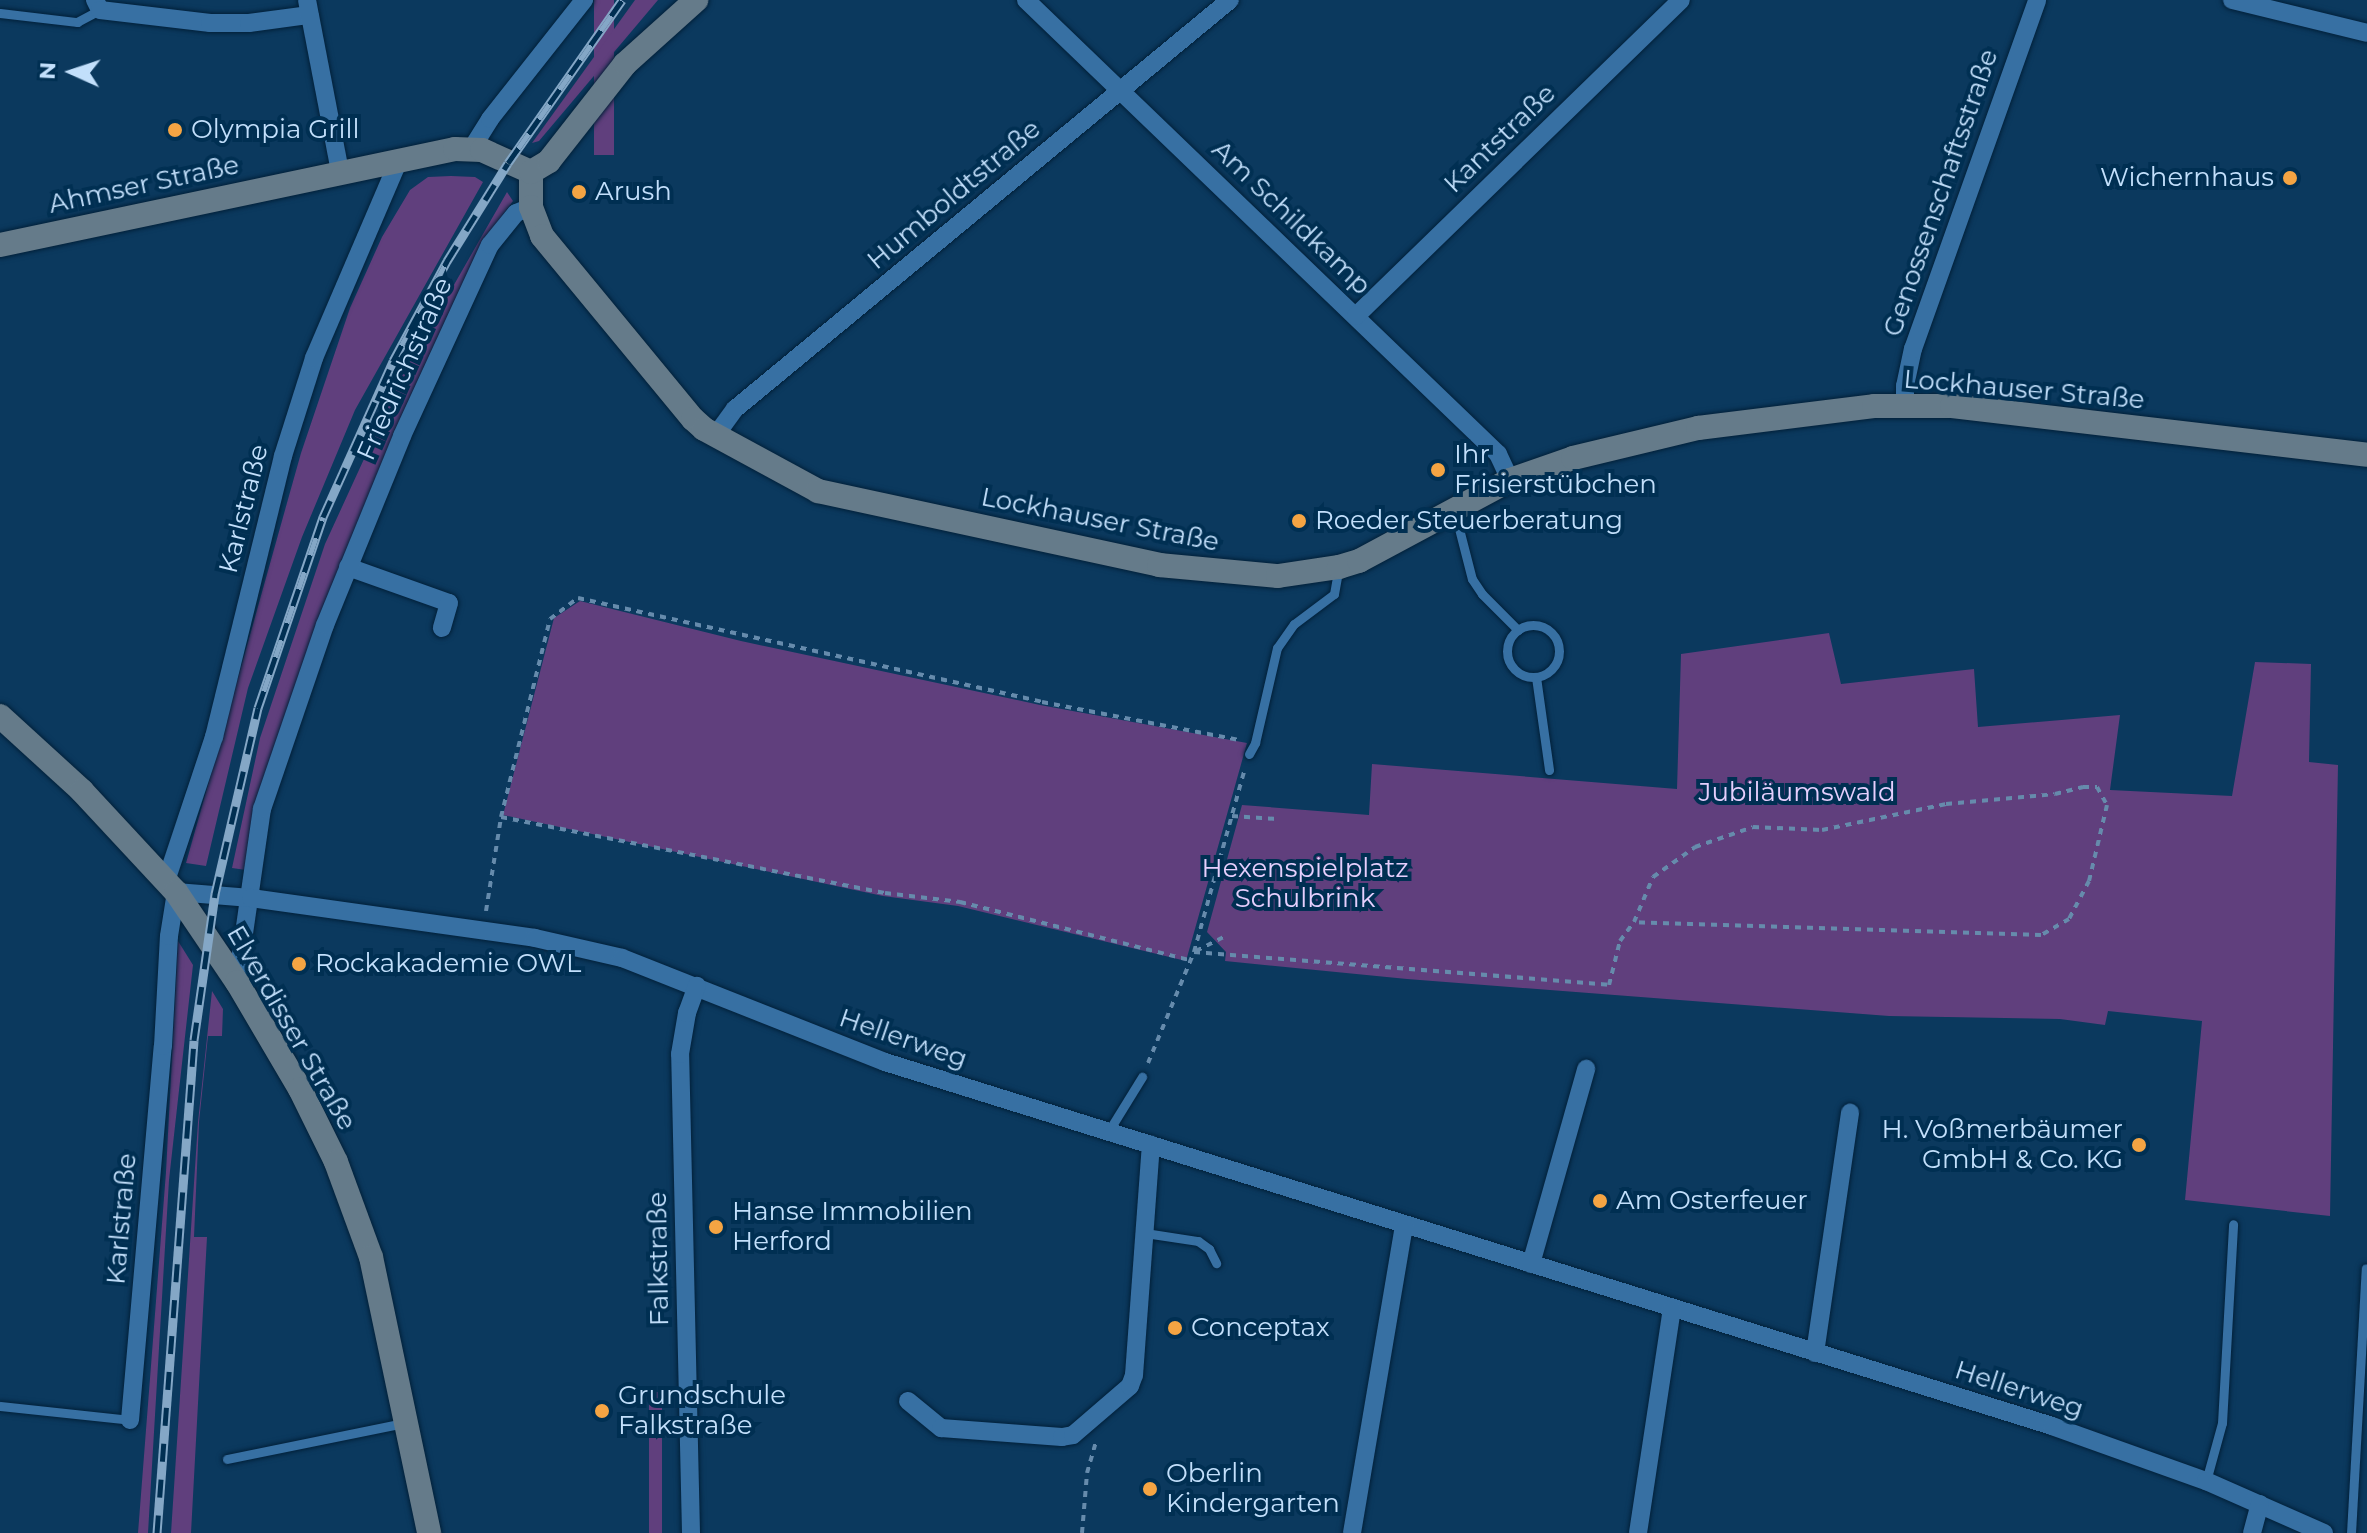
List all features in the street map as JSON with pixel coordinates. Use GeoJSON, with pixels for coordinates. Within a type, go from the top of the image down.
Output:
{"type":"FeatureCollection","features":[{"type":"Feature","properties":{"kind":"street"},"geometry":{"type":"LineString","coordinates":[[584,0],[490,119],[472,148],[531,172],[549,161],[625,64],[696,0]]}},
{"type":"Feature","properties":{"kind":"street","name":"Am Schildkamp"},"geometry":{"type":"LineString","coordinates":[[1026,0],[1498,454],[1510,480]]}},
{"type":"Feature","properties":{"kind":"street","name":"Humboldtstraße"},"geometry":{"type":"LineString","coordinates":[[716,435],[735,409],[1230,0]]}},
{"type":"Feature","properties":{"kind":"street","name":"Kantstraße"},"geometry":{"type":"LineString","coordinates":[[1356,316],[1681,0]]}},
{"type":"Feature","properties":{"kind":"street","name":"Genossenschaftsstraße"},"geometry":{"type":"LineString","coordinates":[[1905,405],[1905,386],[1913,349],[2037,0]]}},
{"type":"Feature","properties":{"kind":"street"},"geometry":{"type":"LineString","coordinates":[[2232,0],[2367,33]]}},
{"type":"Feature","properties":{"kind":"street"},"geometry":{"type":"LineString","coordinates":[[98,5],[210,23],[249,23],[308,8],[340,172]]}},
{"type":"Feature","properties":{"kind":"street","name":"Ahmser Straße"},"geometry":{"type":"LineString","coordinates":[[0,245],[340,172],[472,148]]}},
{"type":"Feature","properties":{"kind":"street","name":"Karlstraße"},"geometry":{"type":"LineString","coordinates":[[130,1420],[163,1046],[171,887],[214,737],[283,456],[314,358],[399,160]]}},
{"type":"Feature","properties":{"kind":"street","name":"Lockhauser Straße"},"geometry":{"type":"LineString","coordinates":[[531,172],[531,207],[542,236],[693,419],[716,435],[818,491],[1159,565],[1278,576],[1339,567],[1359,561],[1510,480],[1573,458],[1698,428],[1905,405],[1952,406],[2367,455]]}},
{"type":"Feature","properties":{"kind":"street","name":"Friedrichstraße"},"geometry":{"type":"LineString","coordinates":[[251,898],[262,809],[299,694],[348,567],[402,436],[490,245],[516,213],[531,207]]}},
{"type":"Feature","properties":{"kind":"street"},"geometry":{"type":"LineString","coordinates":[[348,567],[449,603],[442,628]]}},
{"type":"Feature","properties":{"kind":"street","name":"Elverdisser Straße"},"geometry":{"type":"LineString","coordinates":[[0,716],[82,791],[171,887],[237,982],[300,1089],[355,1209],[383,1303],[429,1533]]}},
{"type":"Feature","properties":{"kind":"street","name":"Hellerweg"},"geometry":{"type":"LineString","coordinates":[[171,887],[580,946],[697,986],[841,1047],[1404,1226],[2052,1426],[2206,1481],[2324,1533]]}},
{"type":"Feature","properties":{"kind":"street"},"geometry":{"type":"LineString","coordinates":[[237,982],[251,898]]}},
{"type":"Feature","properties":{"kind":"street","name":"Falkstraße"},"geometry":{"type":"LineString","coordinates":[[691,1533],[680,1054],[687,1013],[697,986]]}},
{"type":"Feature","properties":{"kind":"street"},"geometry":{"type":"LineString","coordinates":[[1531,1264],[1586,1069]]}},
{"type":"Feature","properties":{"kind":"street"},"geometry":{"type":"LineString","coordinates":[[1815,1353],[1850,1113]]}},
{"type":"Feature","properties":{"kind":"street"},"geometry":{"type":"LineString","coordinates":[[908,1401],[941,1428],[1062,1437],[1073,1435],[1130,1386],[1134,1375],[1151,1145]]}},
{"type":"Feature","properties":{"kind":"street"},"geometry":{"type":"LineString","coordinates":[[1352,1533],[1404,1226]]}},
{"type":"Feature","properties":{"kind":"street"},"geometry":{"type":"LineString","coordinates":[[1638,1533],[1672,1309]]}},
{"type":"Feature","properties":{"kind":"street"},"geometry":{"type":"LineString","coordinates":[[2252,1533],[2260,1504]]}},
{"type":"Feature","properties":{"kind":"lane"},"geometry":{"type":"LineString","coordinates":[[0,13],[77,22],[98,5]]}},
{"type":"Feature","properties":{"kind":"lane"},"geometry":{"type":"LineString","coordinates":[[1455,511],[1472,579],[1518,630]]}},
{"type":"Feature","properties":{"kind":"lane"},"geometry":{"type":"LineString","coordinates":[[1249,754],[1255,743],[1277,648],[1294,624],[1334,594],[1339,567]]}},
{"type":"Feature","properties":{"kind":"lane"},"geometry":{"type":"LineString","coordinates":[[1530,625],[1543,627],[1554,636],[1559,648],[1557,662],[1549,672],[1536,677],[1522,675],[1512,667],[1507,654],[1509,640],[1518,630],[1530,625]]}},
{"type":"Feature","properties":{"kind":"lane"},"geometry":{"type":"LineString","coordinates":[[1536,677],[1549,770]]}},
{"type":"Feature","properties":{"kind":"lane"},"geometry":{"type":"LineString","coordinates":[[1108,1132],[1142,1077]]}},
{"type":"Feature","properties":{"kind":"lane"},"geometry":{"type":"LineString","coordinates":[[2206,1481],[2222,1423],[2233,1224]]}},
{"type":"Feature","properties":{"kind":"lane"},"geometry":{"type":"LineString","coordinates":[[1145,1233],[1198,1241],[1209,1249],[1216,1263]]}},
{"type":"Feature","properties":{"kind":"lane"},"geometry":{"type":"LineString","coordinates":[[2351,1533],[2366,1268]]}},
{"type":"Feature","properties":{"kind":"lane","name":"Karlstraße"},"geometry":{"type":"LineString","coordinates":[[0,1406],[130,1420]]}},
{"type":"Feature","properties":{"kind":"lane"},"geometry":{"type":"LineString","coordinates":[[227,1459],[381,1431],[407,1422]]}},
{"type":"Feature","properties":{"kind":"path"},"geometry":{"type":"LineString","coordinates":[[483,933],[501,817],[550,619],[578,598],[1027,699],[1255,743]]}},
{"type":"Feature","properties":{"kind":"path"},"geometry":{"type":"LineString","coordinates":[[1142,1077],[1194,952],[1249,754]]}},
{"type":"Feature","properties":{"kind":"path"},"geometry":{"type":"LineString","coordinates":[[1194,952],[1609,985],[1620,941],[1634,922],[1653,877],[1695,847],[1753,827],[1822,830],[1946,804],[2055,794],[2083,787],[2097,787],[2107,805],[2089,881],[2069,919],[2041,935],[1634,922]]}},
{"type":"Feature","properties":{"kind":"path"},"geometry":{"type":"LineString","coordinates":[[1232,816],[1277,819]]}},
{"type":"Feature","properties":{"kind":"path"},"geometry":{"type":"LineString","coordinates":[[501,817],[885,893],[960,902],[1190,960]]}},
{"type":"Feature","properties":{"kind":"path"},"geometry":{"type":"LineString","coordinates":[[1194,952],[1224,937]]}},
{"type":"Feature","properties":{"kind":"path"},"geometry":{"type":"LineString","coordinates":[[1082,1533],[1087,1473],[1094,1456],[1101,1412]]}},
{"type":"Feature","properties":{"kind":"green space"},"geometry":{"type":"Polygon","coordinates":[[[594,0],[614,0],[614,155],[594,155],[594,0]]]}},
{"type":"Feature","properties":{"kind":"green space"},"geometry":{"type":"Polygon","coordinates":[[[635,0],[658,0],[539,141],[532,143],[635,0]]]}},
{"type":"Feature","properties":{"kind":"green space"},"geometry":{"type":"Polygon","coordinates":[[[428,177],[475,177],[483,182],[355,410],[302,537],[248,688],[206,866],[186,863],[301,453],[350,308],[382,237],[410,190],[428,177]]]}},
{"type":"Feature","properties":{"kind":"green space"},"geometry":{"type":"Polygon","coordinates":[[[507,192],[513,201],[494,227],[380,469],[246,870],[232,868],[260,738],[325,544],[403,374],[507,192]]]}},
{"type":"Feature","properties":{"kind":"green space"},"geometry":{"type":"Polygon","coordinates":[[[580,601],[741,641],[1040,705],[1247,743],[1186,961],[958,906],[883,896],[503,815],[554,618],[580,601]]]}},
{"type":"Feature","properties":{"kind":"green space"},"geometry":{"type":"Polygon","coordinates":[[[1829,633],[1841,684],[1974,669],[1978,727],[2120,715],[2110,790],[2232,796],[2255,662],[2311,664],[2309,762],[2338,765],[2330,1216],[2185,1200],[2202,1021],[2108,1011],[2105,1025],[2060,1019],[1889,1016],[1407,979],[1225,961],[1226,952],[1207,932],[1242,805],[1369,815],[1372,764],[1677,789],[1681,654],[1829,633]]]}},
{"type":"Feature","properties":{"kind":"green space"},"geometry":{"type":"Polygon","coordinates":[[[178,941],[193,965],[169,1180],[148,1533],[138,1533],[166,1172],[178,941]]]}},
{"type":"Feature","properties":{"kind":"green space"},"geometry":{"type":"Polygon","coordinates":[[[212,991],[223,1009],[222,1036],[208,1036],[199,1122],[194,1237],[207,1237],[191,1533],[171,1533],[198,1122],[212,991]]]}},
{"type":"Feature","properties":{"kind":"green space"},"geometry":{"type":"Polygon","coordinates":[[[649,1392],[662,1392],[662,1533],[649,1533],[649,1392]]]}},
{"type":"Feature","properties":{"kind":"railway"},"geometry":{"type":"LineString","coordinates":[[157,1533],[194,1040],[215,894],[258,708],[323,517],[393,361],[447,261],[508,163],[622,0]]}},
{"type":"Feature","properties":{"kind":"place","name":"Olympia Grill"},"geometry":{"type":"Point","coordinates":[175,130]}},
{"type":"Feature","properties":{"kind":"place","name":"Wichernhaus"},"geometry":{"type":"Point","coordinates":[2290,178]}},
{"type":"Feature","properties":{"kind":"place","name":"Arush"},"geometry":{"type":"Point","coordinates":[579,192]}},
{"type":"Feature","properties":{"kind":"place","name":"Ihr Frisierstübchen"},"geometry":{"type":"Point","coordinates":[1438,470]}},
{"type":"Feature","properties":{"kind":"place","name":"Roeder Steuerberatung"},"geometry":{"type":"Point","coordinates":[1299,521]}},
{"type":"Feature","properties":{"kind":"place","name":"Rockakademie OWL"},"geometry":{"type":"Point","coordinates":[299,964]}},
{"type":"Feature","properties":{"kind":"place","name":"H. Voßmerbäumer GmbH & Co. KG"},"geometry":{"type":"Point","coordinates":[2139,1145]}},
{"type":"Feature","properties":{"kind":"place","name":"Am Osterfeuer"},"geometry":{"type":"Point","coordinates":[1600,1201]}},
{"type":"Feature","properties":{"kind":"place","name":"Hanse Immobilien Herford"},"geometry":{"type":"Point","coordinates":[716,1227]}},
{"type":"Feature","properties":{"kind":"place","name":"Conceptax"},"geometry":{"type":"Point","coordinates":[1175,1328]}},
{"type":"Feature","properties":{"kind":"place","name":"Grundschule Falkstraße"},"geometry":{"type":"Point","coordinates":[602,1411]}},
{"type":"Feature","properties":{"kind":"place","name":"Oberlin Kindergarten"},"geometry":{"type":"Point","coordinates":[1150,1489]}},
{"type":"Feature","properties":{"kind":"park label","name":"Jubiläumswald"},"geometry":{"type":"Point","coordinates":[1797,793]}},
{"type":"Feature","properties":{"kind":"park label","name":"Hexenspielplatz Schulbrink"},"geometry":{"type":"Point","coordinates":[1305,884]}}]}
